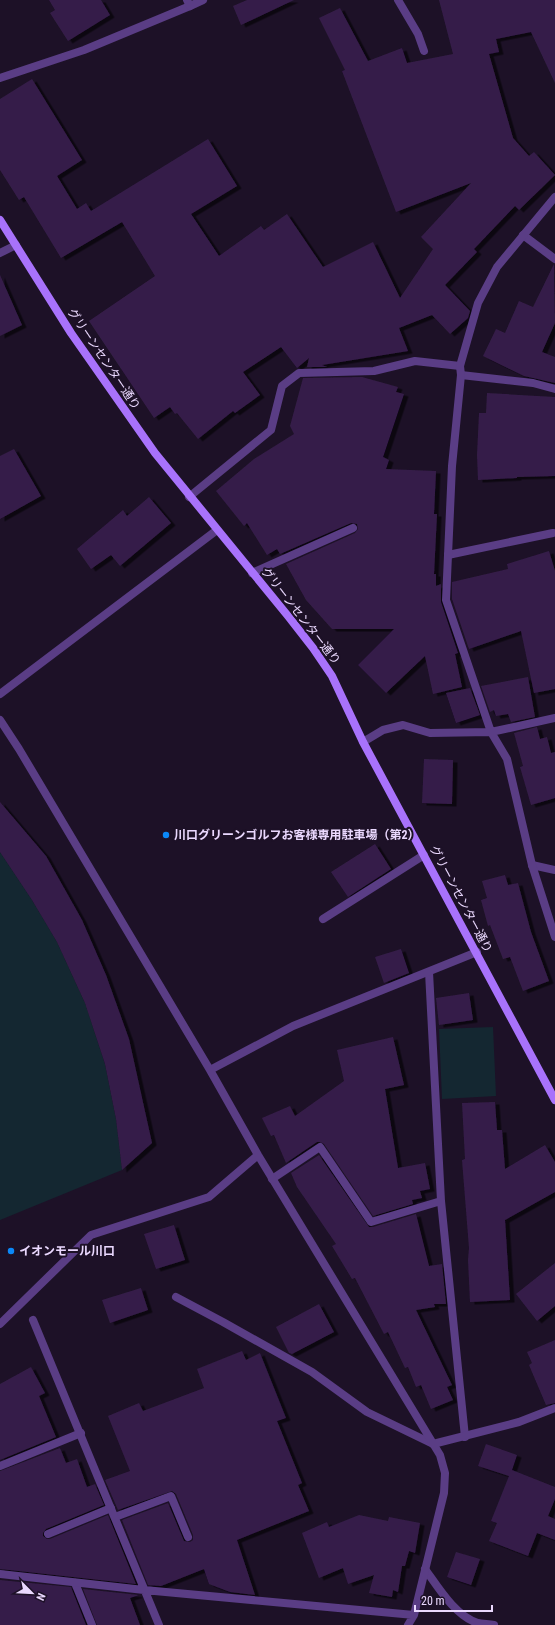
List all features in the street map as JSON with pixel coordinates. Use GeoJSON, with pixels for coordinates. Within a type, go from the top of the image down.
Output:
{"type":"FeatureCollection","features":[{"type":"Feature","properties":{"kind":"main road","name":"グリーンセンター通り"},"geometry":{"type":"LineString","coordinates":[[0,220],[71,334],[155,453],[189,497],[313,648],[332,676],[363,742],[477,952],[555,1100]]}},
{"type":"Feature","properties":{"kind":"street"},"geometry":{"type":"LineString","coordinates":[[0,78],[84,50],[189,3],[203,0]]}},
{"type":"Feature","properties":{"kind":"street"},"geometry":{"type":"LineString","coordinates":[[398,0],[418,34],[424,50]]}},
{"type":"Feature","properties":{"kind":"street"},"geometry":{"type":"LineString","coordinates":[[555,197],[497,267],[478,303],[460,366],[461,375],[452,466],[446,600],[491,732],[507,759],[532,865],[555,937]]}},
{"type":"Feature","properties":{"kind":"street"},"geometry":{"type":"LineString","coordinates":[[523,235],[555,259]]}},
{"type":"Feature","properties":{"kind":"street"},"geometry":{"type":"LineString","coordinates":[[0,253],[16,245]]}},
{"type":"Feature","properties":{"kind":"street"},"geometry":{"type":"LineString","coordinates":[[189,497],[271,430],[282,386],[298,373],[374,371],[415,361],[460,366]]}},
{"type":"Feature","properties":{"kind":"street"},"geometry":{"type":"LineString","coordinates":[[461,375],[533,383],[555,389]]}},
{"type":"Feature","properties":{"kind":"street"},"geometry":{"type":"LineString","coordinates":[[252,573],[353,528]]}},
{"type":"Feature","properties":{"kind":"street"},"geometry":{"type":"LineString","coordinates":[[0,694],[217,530]]}},
{"type":"Feature","properties":{"kind":"street"},"geometry":{"type":"LineString","coordinates":[[448,555],[553,532]]}},
{"type":"Feature","properties":{"kind":"street"},"geometry":{"type":"LineString","coordinates":[[363,742],[383,730],[403,725],[430,733],[491,732],[555,718]]}},
{"type":"Feature","properties":{"kind":"street"},"geometry":{"type":"LineString","coordinates":[[0,720],[19,749],[210,1070],[258,1156],[440,1455],[445,1473],[444,1493],[414,1615],[408,1625]]}},
{"type":"Feature","properties":{"kind":"street"},"geometry":{"type":"LineString","coordinates":[[323,919],[424,855]]}},
{"type":"Feature","properties":{"kind":"street"},"geometry":{"type":"LineString","coordinates":[[532,865],[555,870]]}},
{"type":"Feature","properties":{"kind":"street"},"geometry":{"type":"LineString","coordinates":[[210,1070],[293,1026],[477,952]]}},
{"type":"Feature","properties":{"kind":"street"},"geometry":{"type":"LineString","coordinates":[[429,972],[441,1201],[464,1436]]}},
{"type":"Feature","properties":{"kind":"street"},"geometry":{"type":"LineString","coordinates":[[272,1179],[320,1146],[371,1222],[441,1201]]}},
{"type":"Feature","properties":{"kind":"street"},"geometry":{"type":"LineString","coordinates":[[0,1324],[91,1235],[209,1197],[258,1156]]}},
{"type":"Feature","properties":{"kind":"street"},"geometry":{"type":"LineString","coordinates":[[176,1297],[312,1372],[367,1412],[433,1444],[519,1422],[555,1408]]}},
{"type":"Feature","properties":{"kind":"street"},"geometry":{"type":"LineString","coordinates":[[33,1320],[81,1433],[159,1625]]}},
{"type":"Feature","properties":{"kind":"street"},"geometry":{"type":"LineString","coordinates":[[0,1466],[81,1433]]}},
{"type":"Feature","properties":{"kind":"street"},"geometry":{"type":"LineString","coordinates":[[115,1517],[171,1496],[188,1537]]}},
{"type":"Feature","properties":{"kind":"street"},"geometry":{"type":"LineString","coordinates":[[48,1534],[111,1508]]}},
{"type":"Feature","properties":{"kind":"street"},"geometry":{"type":"LineString","coordinates":[[425,1569],[445,1597],[459,1611],[477,1622],[494,1625]]}},
{"type":"Feature","properties":{"kind":"street"},"geometry":{"type":"LineString","coordinates":[[0,1574],[144,1590],[414,1615]]}},
{"type":"Feature","properties":{"kind":"street"},"geometry":{"type":"LineString","coordinates":[[75,1583],[92,1625]]}},
{"type":"Feature","properties":{"kind":"shaded area"},"geometry":{"type":"Polygon","coordinates":[[[0,852],[32,900],[57,942],[85,1003],[105,1064],[116,1119],[122,1170],[0,1220],[0,852]]]}},
{"type":"Feature","properties":{"kind":"shaded area"},"geometry":{"type":"Polygon","coordinates":[[[493,1027],[496,1096],[442,1099],[439,1029],[493,1027]]]}},
{"type":"Feature","properties":{"kind":"building"},"geometry":{"type":"Polygon","coordinates":[[[49,0],[101,0],[110,15],[68,41],[50,13],[55,10],[49,0]]]}},
{"type":"Feature","properties":{"kind":"building"},"geometry":{"type":"Polygon","coordinates":[[[247,0],[294,0],[241,25],[233,6],[247,0]]]}},
{"type":"Feature","properties":{"kind":"building"},"geometry":{"type":"Polygon","coordinates":[[[439,0],[555,0],[555,83],[531,32],[496,39],[499,52],[489,54],[513,138],[529,156],[534,152],[555,175],[519,210],[515,206],[474,249],[477,252],[445,285],[470,311],[468,318],[450,334],[432,315],[399,328],[408,351],[322,365],[327,367],[307,367],[309,358],[297,368],[281,347],[243,372],[260,395],[235,413],[233,411],[198,439],[177,413],[175,414],[170,407],[154,418],[89,321],[155,276],[122,222],[61,258],[24,197],[19,200],[0,170],[0,99],[32,79],[82,160],[57,176],[77,209],[86,203],[91,211],[208,139],[237,186],[191,214],[219,256],[261,226],[264,230],[287,214],[323,267],[373,242],[400,298],[433,249],[421,237],[471,183],[396,212],[342,71],[345,70],[319,18],[340,8],[368,61],[402,48],[407,63],[453,54],[439,0]]]}},
{"type":"Feature","properties":{"kind":"building"},"geometry":{"type":"Polygon","coordinates":[[[554,264],[555,323],[542,352],[555,357],[555,383],[524,376],[483,356],[496,329],[505,333],[519,301],[533,307],[554,264]]]}},
{"type":"Feature","properties":{"kind":"building"},"geometry":{"type":"Polygon","coordinates":[[[0,275],[22,325],[0,336],[0,275]]]}},
{"type":"Feature","properties":{"kind":"building"},"geometry":{"type":"Polygon","coordinates":[[[362,377],[398,387],[396,392],[404,394],[383,457],[389,460],[386,469],[436,471],[434,514],[437,514],[434,574],[436,574],[436,586],[441,584],[441,602],[458,653],[455,654],[462,687],[433,694],[425,656],[386,693],[358,665],[394,629],[332,629],[306,600],[286,564],[355,533],[358,529],[357,524],[351,523],[280,554],[277,549],[267,555],[247,523],[244,526],[216,491],[254,459],[294,434],[290,426],[303,378],[362,377]]]}},
{"type":"Feature","properties":{"kind":"building"},"geometry":{"type":"Polygon","coordinates":[[[487,393],[555,397],[555,476],[478,480],[477,455],[479,413],[486,413],[487,393]]]}},
{"type":"Feature","properties":{"kind":"building"},"geometry":{"type":"Polygon","coordinates":[[[14,449],[41,496],[0,519],[0,456],[14,449]]]}},
{"type":"Feature","properties":{"kind":"building"},"geometry":{"type":"Polygon","coordinates":[[[149,497],[171,523],[120,566],[111,555],[91,569],[77,549],[123,510],[127,516],[149,497]]]}},
{"type":"Feature","properties":{"kind":"building"},"geometry":{"type":"Polygon","coordinates":[[[549,551],[555,571],[555,689],[534,693],[521,631],[469,649],[452,599],[452,582],[508,569],[507,564],[549,551]]]}},
{"type":"Feature","properties":{"kind":"building"},"geometry":{"type":"Polygon","coordinates":[[[528,677],[535,717],[511,722],[508,714],[496,716],[494,710],[490,712],[481,686],[528,677]]]}},
{"type":"Feature","properties":{"kind":"building"},"geometry":{"type":"Polygon","coordinates":[[[470,688],[480,715],[456,723],[446,693],[470,688]]]}},
{"type":"Feature","properties":{"kind":"building"},"geometry":{"type":"Polygon","coordinates":[[[537,727],[540,739],[547,737],[551,753],[555,752],[555,798],[531,805],[520,767],[523,766],[514,733],[537,727]]]}},
{"type":"Feature","properties":{"kind":"building"},"geometry":{"type":"Polygon","coordinates":[[[424,759],[453,760],[452,804],[422,803],[424,759]]]}},
{"type":"Feature","properties":{"kind":"building"},"geometry":{"type":"Polygon","coordinates":[[[0,802],[46,856],[82,920],[106,975],[129,1039],[152,1143],[122,1170],[116,1119],[105,1064],[85,1003],[57,942],[32,900],[0,852],[0,802]]]}},
{"type":"Feature","properties":{"kind":"building"},"geometry":{"type":"Polygon","coordinates":[[[375,844],[391,869],[348,897],[331,872],[375,844]]]}},
{"type":"Feature","properties":{"kind":"building"},"geometry":{"type":"Polygon","coordinates":[[[505,875],[508,885],[518,883],[531,932],[549,981],[523,991],[510,957],[503,959],[490,925],[488,926],[481,900],[487,898],[482,881],[505,875]]]}},
{"type":"Feature","properties":{"kind":"building"},"geometry":{"type":"Polygon","coordinates":[[[401,949],[409,973],[384,983],[375,957],[401,949]]]}},
{"type":"Feature","properties":{"kind":"building"},"geometry":{"type":"Polygon","coordinates":[[[469,993],[473,1020],[439,1025],[436,998],[469,993]]]}},
{"type":"Feature","properties":{"kind":"building"},"geometry":{"type":"Polygon","coordinates":[[[393,1037],[404,1085],[385,1089],[398,1168],[425,1163],[430,1189],[420,1191],[422,1198],[412,1200],[413,1204],[373,1216],[324,1144],[317,1142],[286,1163],[274,1135],[271,1136],[262,1118],[290,1106],[295,1116],[344,1081],[337,1050],[393,1037]]]}},
{"type":"Feature","properties":{"kind":"building"},"geometry":{"type":"Polygon","coordinates":[[[495,1102],[497,1130],[502,1130],[505,1169],[545,1145],[555,1162],[555,1192],[505,1220],[510,1300],[470,1302],[468,1260],[469,1248],[462,1160],[465,1159],[462,1103],[495,1102]]]}},
{"type":"Feature","properties":{"kind":"building"},"geometry":{"type":"Polygon","coordinates":[[[319,1155],[369,1227],[416,1214],[429,1266],[442,1264],[446,1304],[434,1304],[435,1307],[416,1310],[452,1385],[447,1387],[453,1400],[431,1409],[421,1385],[416,1387],[408,1367],[405,1368],[388,1332],[384,1334],[355,1278],[352,1279],[332,1246],[336,1244],[297,1187],[291,1173],[319,1155]]]}},
{"type":"Feature","properties":{"kind":"building"},"geometry":{"type":"Polygon","coordinates":[[[174,1225],[185,1260],[156,1269],[144,1234],[174,1225]]]}},
{"type":"Feature","properties":{"kind":"building"},"geometry":{"type":"Polygon","coordinates":[[[555,1263],[555,1306],[537,1321],[516,1294],[555,1263]]]}},
{"type":"Feature","properties":{"kind":"building"},"geometry":{"type":"Polygon","coordinates":[[[141,1288],[148,1310],[110,1323],[102,1300],[141,1288]]]}},
{"type":"Feature","properties":{"kind":"building"},"geometry":{"type":"Polygon","coordinates":[[[319,1304],[334,1332],[292,1354],[289,1353],[276,1327],[319,1304]]]}},
{"type":"Feature","properties":{"kind":"building"},"geometry":{"type":"Polygon","coordinates":[[[555,1340],[555,1403],[546,1405],[529,1365],[532,1363],[527,1352],[555,1340]]]}},
{"type":"Feature","properties":{"kind":"building"},"geometry":{"type":"Polygon","coordinates":[[[242,1351],[246,1360],[260,1353],[286,1418],[277,1421],[302,1483],[298,1485],[309,1511],[237,1540],[255,1595],[230,1592],[209,1584],[204,1569],[161,1586],[148,1585],[122,1520],[168,1503],[184,1541],[190,1542],[193,1540],[193,1535],[176,1494],[172,1491],[118,1510],[105,1480],[130,1471],[108,1416],[139,1403],[143,1411],[204,1388],[197,1369],[242,1351]]]}},
{"type":"Feature","properties":{"kind":"building"},"geometry":{"type":"Polygon","coordinates":[[[31,1367],[45,1393],[39,1396],[56,1437],[0,1460],[0,1384],[31,1367]]]}},
{"type":"Feature","properties":{"kind":"building"},"geometry":{"type":"Polygon","coordinates":[[[486,1444],[517,1455],[512,1470],[555,1487],[555,1499],[548,1516],[555,1519],[555,1540],[537,1533],[528,1556],[489,1541],[497,1523],[491,1521],[509,1476],[478,1466],[486,1444]]]}},
{"type":"Feature","properties":{"kind":"building"},"geometry":{"type":"Polygon","coordinates":[[[60,1448],[66,1463],[77,1459],[87,1487],[95,1484],[104,1505],[46,1529],[43,1536],[50,1539],[108,1515],[136,1584],[0,1569],[0,1471],[60,1448]]]}},
{"type":"Feature","properties":{"kind":"building"},"geometry":{"type":"Polygon","coordinates":[[[359,1515],[388,1521],[389,1517],[420,1523],[415,1553],[409,1551],[405,1566],[402,1566],[398,1592],[393,1590],[392,1597],[369,1593],[374,1575],[348,1584],[343,1568],[319,1578],[302,1533],[327,1522],[329,1527],[359,1515]]]}},
{"type":"Feature","properties":{"kind":"building"},"geometry":{"type":"Polygon","coordinates":[[[456,1552],[480,1559],[471,1585],[447,1577],[456,1552]]]}},
{"type":"Feature","properties":{"kind":"building"},"geometry":{"type":"Polygon","coordinates":[[[0,1580],[71,1587],[86,1625],[0,1625],[0,1580]]]}},
{"type":"Feature","properties":{"kind":"building"},"geometry":{"type":"Polygon","coordinates":[[[83,1589],[139,1595],[130,1598],[140,1625],[97,1625],[83,1589]]]}},
{"type":"Feature","properties":{"kind":"place","name":"川口グリーンゴルフお客様専用駐車場（第2）"},"geometry":{"type":"Point","coordinates":[166,835]}},
{"type":"Feature","properties":{"kind":"place","name":"イオンモール川口"},"geometry":{"type":"Point","coordinates":[11,1251]}}]}
